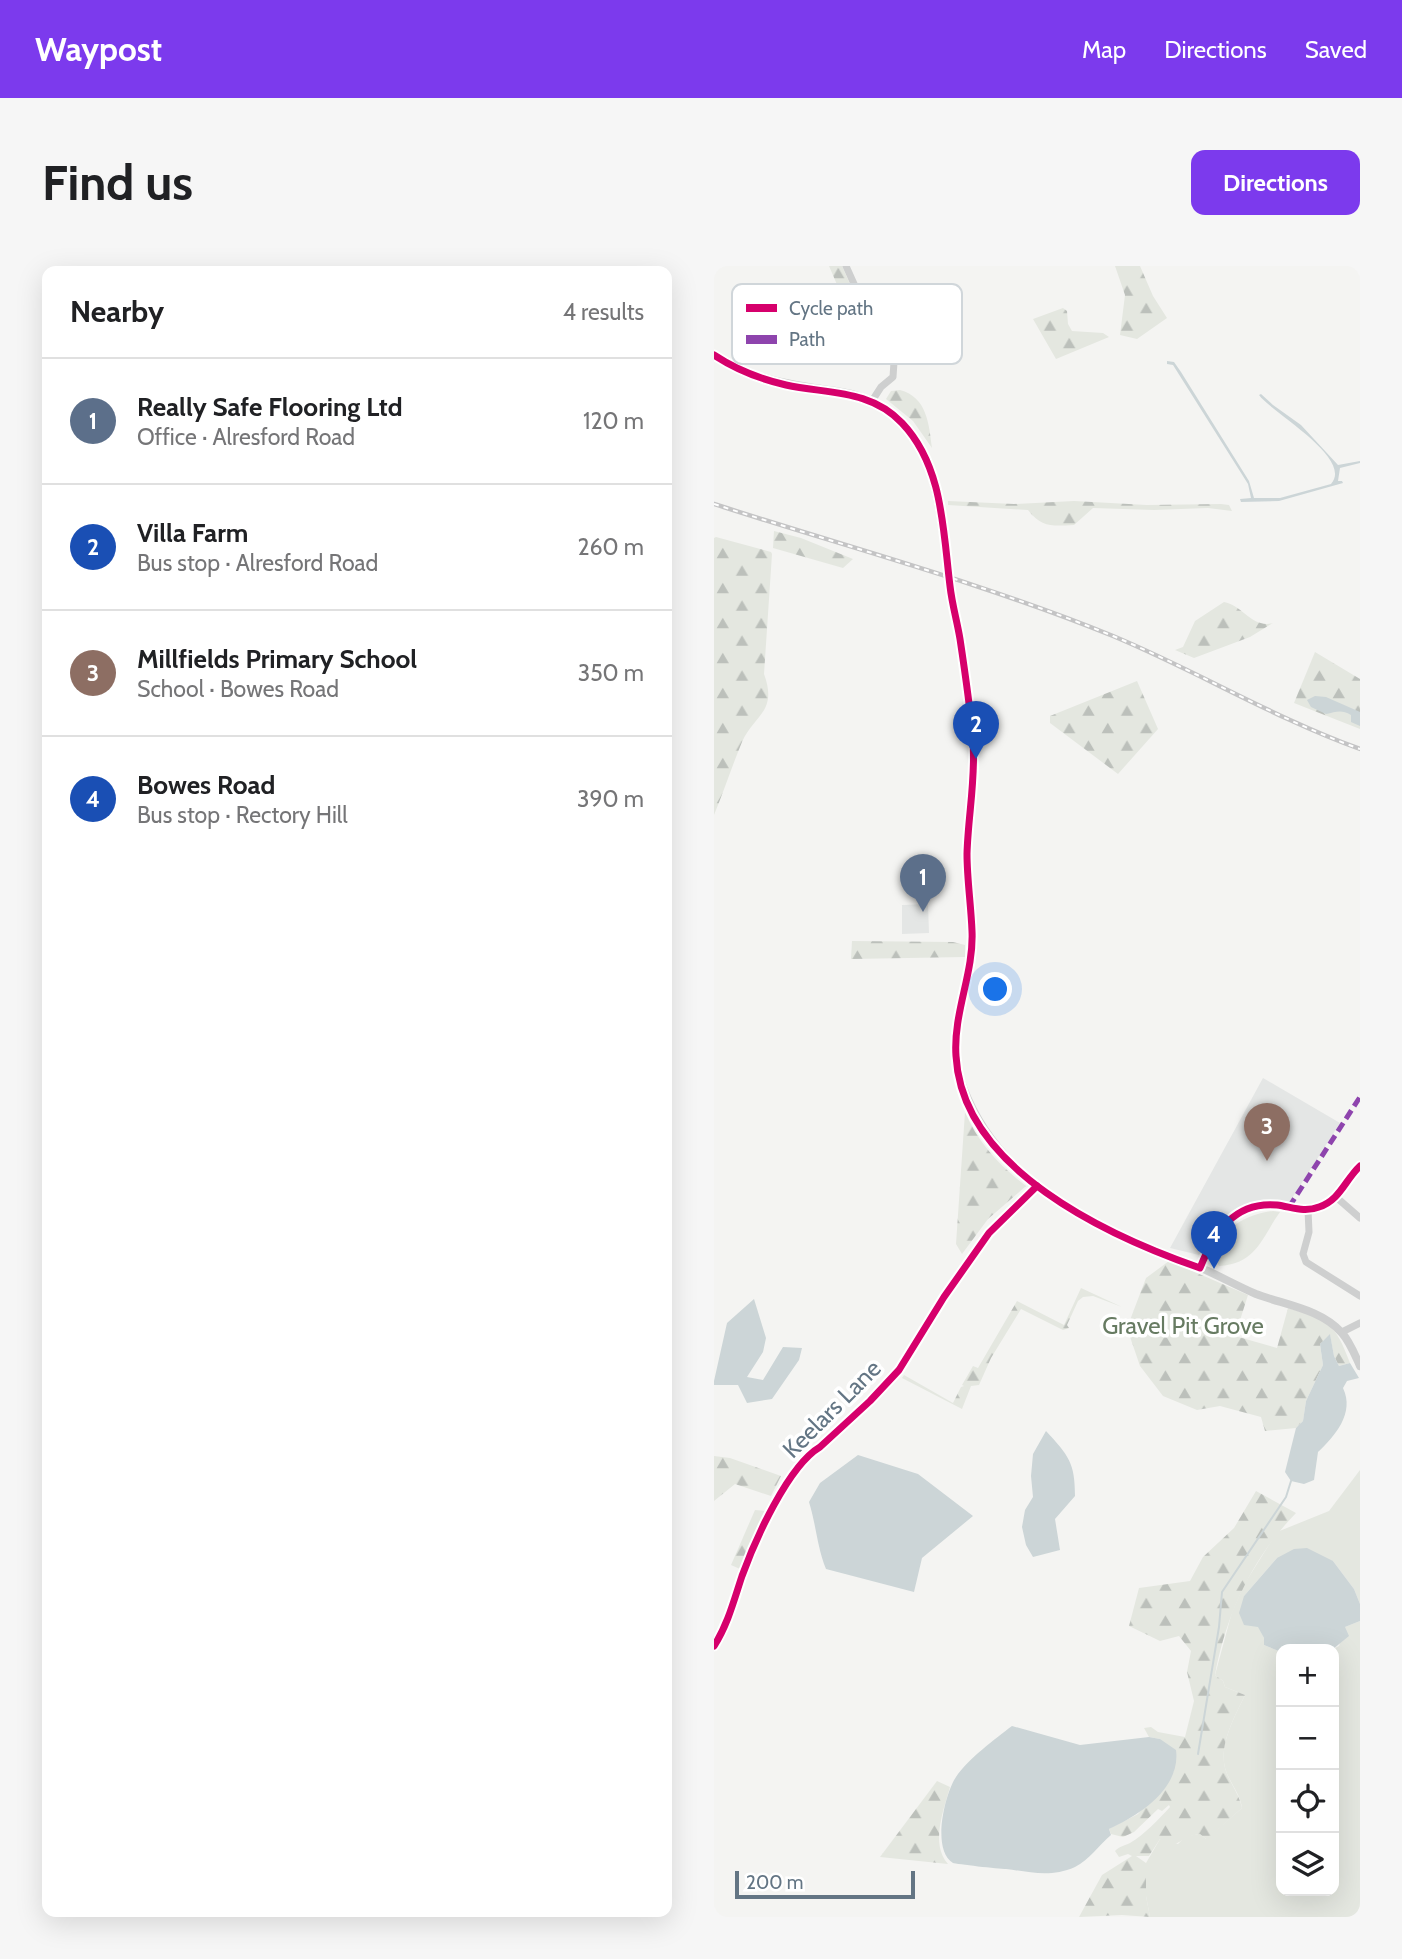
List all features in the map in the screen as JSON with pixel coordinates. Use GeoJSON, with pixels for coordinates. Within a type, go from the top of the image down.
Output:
{"type":"FeatureCollection","features":[{"type":"Feature","properties":{"kind":"street"},"geometry":{"type":"LineString","coordinates":[[846,266],[854,284]]}},
{"type":"Feature","properties":{"kind":"street"},"geometry":{"type":"LineString","coordinates":[[714,355],[743,370],[785,384],[843,392],[872,401],[900,420],[924,454],[938,495],[951,593],[960,637],[974,758],[967,853],[972,942],[957,1031],[957,1065],[968,1101],[985,1132],[1006,1159],[1037,1186],[1114,1232],[1255,1294],[1305,1309],[1326,1320],[1342,1332],[1360,1366]]}},
{"type":"Feature","properties":{"kind":"street"},"geometry":{"type":"LineString","coordinates":[[872,401],[881,387],[893,377],[894,364]]}},
{"type":"Feature","properties":{"kind":"street"},"geometry":{"type":"LineString","coordinates":[[1200,1268],[1211,1241],[1234,1217],[1250,1209],[1268,1205],[1308,1210],[1325,1205],[1336,1197],[1360,1166]]}},
{"type":"Feature","properties":{"kind":"street","name":"Keelars Lane"},"geometry":{"type":"LineString","coordinates":[[714,1646],[731,1611],[749,1558],[789,1478],[899,1370],[944,1297],[989,1233],[1037,1186]]}},
{"type":"Feature","properties":{"kind":"street"},"geometry":{"type":"LineString","coordinates":[[1336,1197],[1360,1218]]}},
{"type":"Feature","properties":{"kind":"street"},"geometry":{"type":"LineString","coordinates":[[1308,1210],[1309,1232],[1303,1254],[1306,1262],[1357,1294],[1359,1285]]}},
{"type":"Feature","properties":{"kind":"street"},"geometry":{"type":"LineString","coordinates":[[1342,1332],[1360,1323]]}},
{"type":"Feature","properties":{"kind":"shaded area"},"geometry":{"type":"Polygon","coordinates":[[[1167,361],[1174,362],[1181,372],[1249,481],[1254,498],[1280,498],[1331,484],[1335,473],[1322,449],[1267,403],[1259,395],[1261,394],[1301,425],[1338,465],[1360,463],[1340,468],[1338,481],[1343,483],[1279,501],[1241,502],[1240,499],[1251,498],[1248,484],[1173,365],[1167,364],[1167,361]]]}},
{"type":"Feature","properties":{"kind":"shaded area"},"geometry":{"type":"Polygon","coordinates":[[[1315,696],[1326,697],[1360,712],[1360,726],[1351,722],[1351,715],[1347,713],[1326,714],[1311,707],[1307,700],[1315,696]]]}},
{"type":"Feature","properties":{"kind":"shaded area"},"geometry":{"type":"Polygon","coordinates":[[[928,904],[929,933],[902,934],[902,905],[928,904]]]}},
{"type":"Feature","properties":{"kind":"shaded area"},"geometry":{"type":"Polygon","coordinates":[[[1263,1078],[1340,1123],[1289,1203],[1266,1200],[1250,1202],[1231,1212],[1215,1226],[1199,1255],[1170,1248],[1263,1078]]]}},
{"type":"Feature","properties":{"kind":"shaded area"},"geometry":{"type":"Polygon","coordinates":[[[754,1299],[766,1338],[763,1352],[747,1377],[763,1380],[783,1347],[802,1348],[799,1360],[772,1399],[747,1403],[738,1385],[714,1385],[714,1381],[727,1323],[754,1299]]]}},
{"type":"Feature","properties":{"kind":"shaded area"},"geometry":{"type":"Polygon","coordinates":[[[1330,1334],[1334,1356],[1339,1366],[1350,1363],[1359,1378],[1347,1381],[1343,1388],[1347,1406],[1345,1415],[1337,1431],[1318,1452],[1314,1480],[1304,1484],[1291,1481],[1285,1472],[1296,1428],[1303,1421],[1306,1401],[1323,1365],[1320,1344],[1330,1334]]]}},
{"type":"Feature","properties":{"kind":"shaded area"},"geometry":{"type":"Polygon","coordinates":[[[1046,1431],[1069,1461],[1074,1475],[1075,1496],[1055,1519],[1060,1550],[1033,1557],[1026,1545],[1022,1527],[1025,1510],[1033,1497],[1033,1454],[1046,1431]]]}},
{"type":"Feature","properties":{"kind":"shaded area"},"geometry":{"type":"Polygon","coordinates":[[[858,1455],[918,1474],[973,1516],[922,1558],[914,1592],[826,1569],[809,1502],[820,1483],[858,1455]]]}},
{"type":"Feature","properties":{"kind":"shaded area"},"geometry":{"type":"Polygon","coordinates":[[[1307,1548],[1333,1561],[1354,1589],[1360,1604],[1360,1621],[1345,1627],[1349,1636],[1339,1644],[1276,1644],[1276,1650],[1264,1645],[1264,1638],[1258,1627],[1244,1625],[1239,1613],[1244,1596],[1277,1558],[1294,1549],[1307,1548]]]}},
{"type":"Feature","properties":{"kind":"shaded area"},"geometry":{"type":"Polygon","coordinates":[[[1012,1726],[1080,1745],[1149,1737],[1160,1739],[1176,1750],[1176,1764],[1165,1788],[1156,1798],[1133,1816],[1109,1829],[1111,1835],[1075,1867],[1040,1873],[953,1863],[946,1856],[941,1834],[944,1808],[952,1785],[967,1764],[1012,1726]]]}},
{"type":"Feature","properties":{"kind":"green space"},"geometry":{"type":"Polygon","coordinates":[[[829,266],[842,266],[850,284],[837,284],[829,266]]]}},
{"type":"Feature","properties":{"kind":"green space"},"geometry":{"type":"Polygon","coordinates":[[[1115,266],[1140,266],[1153,296],[1167,318],[1137,339],[1120,335],[1125,295],[1115,266]]]}},
{"type":"Feature","properties":{"kind":"green space"},"geometry":{"type":"Polygon","coordinates":[[[1063,308],[1067,311],[1068,324],[1072,331],[1103,333],[1109,337],[1056,359],[1033,319],[1063,308]]]}},
{"type":"Feature","properties":{"kind":"green space"},"geometry":{"type":"Polygon","coordinates":[[[900,390],[921,405],[928,421],[932,448],[913,421],[886,399],[891,391],[900,390]]]}},
{"type":"Feature","properties":{"kind":"green space"},"geometry":{"type":"Polygon","coordinates":[[[948,501],[1014,504],[1074,501],[1147,505],[1221,504],[1229,505],[1232,511],[1208,508],[1093,508],[1074,525],[1054,525],[1043,523],[1028,510],[948,505],[948,501]]]}},
{"type":"Feature","properties":{"kind":"green space"},"geometry":{"type":"Polygon","coordinates":[[[774,531],[801,538],[853,559],[843,568],[773,548],[774,531]]]}},
{"type":"Feature","properties":{"kind":"green space"},"geometry":{"type":"Polygon","coordinates":[[[714,538],[772,554],[764,674],[768,697],[763,712],[742,742],[714,815],[714,538]]]}},
{"type":"Feature","properties":{"kind":"green space"},"geometry":{"type":"Polygon","coordinates":[[[1224,602],[1259,623],[1273,623],[1250,637],[1194,658],[1175,650],[1183,647],[1195,621],[1224,602]]]}},
{"type":"Feature","properties":{"kind":"green space"},"geometry":{"type":"Polygon","coordinates":[[[1315,652],[1360,679],[1360,729],[1294,703],[1315,652]]]}},
{"type":"Feature","properties":{"kind":"green space"},"geometry":{"type":"Polygon","coordinates":[[[1137,681],[1158,729],[1118,774],[1050,723],[1050,716],[1137,681]]]}},
{"type":"Feature","properties":{"kind":"green space"},"geometry":{"type":"Polygon","coordinates":[[[852,941],[953,942],[965,945],[965,957],[851,959],[852,941]]]}},
{"type":"Feature","properties":{"kind":"green space"},"geometry":{"type":"Polygon","coordinates":[[[965,1112],[976,1134],[991,1153],[1026,1186],[988,1219],[962,1254],[956,1244],[965,1112]]]}},
{"type":"Feature","properties":{"kind":"green space"},"geometry":{"type":"Polygon","coordinates":[[[1273,1211],[1280,1212],[1257,1248],[1242,1260],[1219,1266],[1212,1253],[1222,1236],[1245,1219],[1273,1211]]]}},
{"type":"Feature","properties":{"kind":"green space","name":"Gravel Pit Grove"},"geometry":{"type":"Polygon","coordinates":[[[1169,1261],[1248,1295],[1235,1336],[1277,1348],[1288,1308],[1322,1320],[1335,1331],[1350,1363],[1339,1366],[1330,1335],[1320,1344],[1323,1365],[1306,1401],[1303,1421],[1296,1428],[1265,1431],[1261,1417],[1220,1406],[1197,1410],[1163,1396],[1140,1366],[1127,1328],[1146,1278],[1169,1261]]]}},
{"type":"Feature","properties":{"kind":"green space"},"geometry":{"type":"Polygon","coordinates":[[[1081,1288],[1122,1307],[1093,1296],[1083,1297],[1078,1301],[1067,1325],[1069,1328],[1063,1330],[1021,1309],[991,1358],[979,1385],[971,1386],[962,1409],[902,1378],[904,1375],[953,1403],[973,1366],[978,1368],[1017,1301],[1064,1325],[1081,1288]]]}},
{"type":"Feature","properties":{"kind":"green space"},"geometry":{"type":"Polygon","coordinates":[[[714,1456],[730,1458],[781,1476],[771,1496],[735,1484],[714,1501],[714,1456]]]}},
{"type":"Feature","properties":{"kind":"green space"},"geometry":{"type":"Polygon","coordinates":[[[1360,1470],[1360,1604],[1354,1589],[1333,1561],[1277,1558],[1244,1596],[1264,1638],[1264,1645],[1276,1650],[1276,1896],[1339,1896],[1339,1646],[1345,1627],[1360,1621],[1360,1917],[1150,1917],[1146,1896],[1146,1863],[1160,1839],[1178,1844],[1186,1836],[1200,1834],[1206,1839],[1242,1808],[1225,1768],[1224,1749],[1229,1730],[1245,1695],[1225,1687],[1223,1681],[1215,1675],[1232,1612],[1245,1583],[1277,1532],[1329,1511],[1360,1470]]]}},
{"type":"Feature","properties":{"kind":"green space"},"geometry":{"type":"Polygon","coordinates":[[[1256,1491],[1296,1513],[1267,1548],[1244,1588],[1226,1630],[1215,1675],[1223,1681],[1225,1687],[1245,1695],[1229,1730],[1224,1749],[1225,1768],[1242,1808],[1215,1832],[1213,1840],[1200,1834],[1169,1846],[1160,1839],[1149,1856],[1136,1856],[1146,1863],[1146,1896],[1150,1917],[1079,1917],[1102,1875],[1132,1856],[1128,1854],[1119,1857],[1115,1851],[1141,1835],[1170,1807],[1169,1805],[1162,1811],[1158,1809],[1134,1832],[1123,1837],[1111,1834],[1109,1829],[1138,1814],[1174,1771],[1160,1739],[1149,1737],[1144,1728],[1151,1727],[1158,1732],[1185,1737],[1194,1701],[1187,1672],[1191,1651],[1179,1636],[1160,1641],[1129,1626],[1139,1588],[1190,1581],[1203,1557],[1234,1528],[1256,1491]]]}},
{"type":"Feature","properties":{"kind":"green space"},"geometry":{"type":"Polygon","coordinates":[[[755,1510],[766,1511],[740,1569],[731,1565],[755,1510]]]}},
{"type":"Feature","properties":{"kind":"green space"},"geometry":{"type":"Polygon","coordinates":[[[937,1781],[950,1787],[939,1837],[943,1856],[948,1864],[880,1857],[937,1781]]]}},
{"type":"Feature","properties":{"kind":"waterway"},"geometry":{"type":"LineString","coordinates":[[1198,1754],[1219,1627],[1222,1592],[1286,1497],[1291,1481]]}},
{"type":"Feature","properties":{"kind":"railway"},"geometry":{"type":"LineString","coordinates":[[714,504],[965,582],[1064,617],[1113,636],[1297,723],[1360,749]]}},
{"type":"Feature","properties":{"kind":"marked path"},"geometry":{"type":"LineString","coordinates":[[1289,1207],[1360,1097]]}},
{"type":"Feature","properties":{"kind":"cycle path"},"geometry":{"type":"LineString","coordinates":[[714,355],[767,380],[862,398],[876,404],[890,412],[916,440],[933,479],[943,521],[974,754],[967,854],[972,947],[958,1024],[956,1056],[964,1096],[984,1132],[1012,1164],[1046,1192],[1084,1217],[1124,1237],[1200,1268],[1219,1232],[1237,1214],[1262,1205],[1314,1209],[1332,1200],[1360,1166]]}},
{"type":"Feature","properties":{"kind":"cycle path"},"geometry":{"type":"LineString","coordinates":[[714,1646],[727,1621],[764,1524],[796,1470],[899,1370],[944,1297],[989,1233],[1037,1186]]}},
{"type":"Feature","properties":{"kind":"place","name":"Villa Farm"},"geometry":{"type":"Point","coordinates":[976,759]}},
{"type":"Feature","properties":{"kind":"place","name":"Really Safe Flooring Ltd"},"geometry":{"type":"Point","coordinates":[923,912]}},
{"type":"Feature","properties":{"kind":"place","name":"Millfields Primary School"},"geometry":{"type":"Point","coordinates":[1267,1161]}},
{"type":"Feature","properties":{"kind":"place","name":"Bowes Road"},"geometry":{"type":"Point","coordinates":[1214,1269]}}]}
